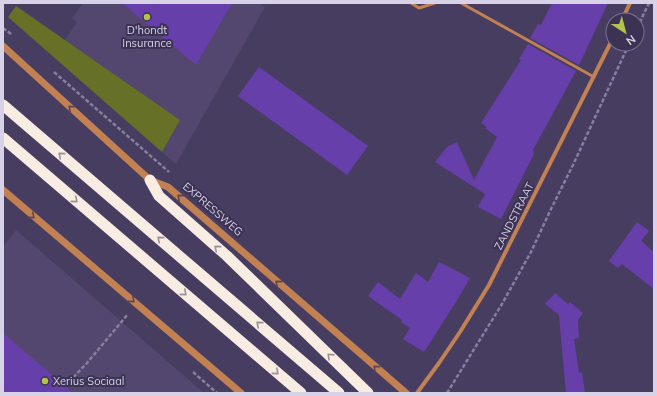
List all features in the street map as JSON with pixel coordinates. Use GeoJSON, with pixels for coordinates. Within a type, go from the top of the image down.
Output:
{"type":"FeatureCollection","features":[{"type":"Feature","properties":{"kind":"highway"},"geometry":{"type":"LineString","coordinates":[[3,105],[339,393]]}},
{"type":"Feature","properties":{"kind":"highway"},"geometry":{"type":"LineString","coordinates":[[3,138],[301,393]]}},
{"type":"Feature","properties":{"kind":"highway"},"geometry":{"type":"LineString","coordinates":[[150,180],[159,196],[227,256],[368,393]]}},
{"type":"Feature","properties":{"kind":"street","name":"EXPRESSWEG"},"geometry":{"type":"LineString","coordinates":[[3,46],[150,180],[168,187],[406,393]]}},
{"type":"Feature","properties":{"kind":"street","name":"ZANDSTRAAT"},"geometry":{"type":"LineString","coordinates":[[417,393],[460,332],[489,285],[606,52]]}},
{"type":"Feature","properties":{"kind":"street"},"geometry":{"type":"LineString","coordinates":[[3,190],[241,393]]}},
{"type":"Feature","properties":{"kind":"lane"},"geometry":{"type":"LineString","coordinates":[[411,3],[419,8],[435,3]]}},
{"type":"Feature","properties":{"kind":"lane"},"geometry":{"type":"LineString","coordinates":[[461,3],[594,78]]}},
{"type":"Feature","properties":{"kind":"path"},"geometry":{"type":"LineString","coordinates":[[3,28],[15,38]]}},
{"type":"Feature","properties":{"kind":"path"},"geometry":{"type":"LineString","coordinates":[[447,393],[502,304],[530,252],[573,165],[625,52]]}},
{"type":"Feature","properties":{"kind":"path"},"geometry":{"type":"LineString","coordinates":[[51,70],[142,148]]}},
{"type":"Feature","properties":{"kind":"path"},"geometry":{"type":"LineString","coordinates":[[65,386],[87,363],[128,314]]}},
{"type":"Feature","properties":{"kind":"shaded area"},"geometry":{"type":"Polygon","coordinates":[[[83,3],[259,3],[265,7],[176,164],[162,152],[180,120],[65,40],[77,22],[72,18],[83,3]]]}},
{"type":"Feature","properties":{"kind":"shaded area"},"geometry":{"type":"Polygon","coordinates":[[[16,230],[204,393],[3,393],[3,247],[16,230]]]}},
{"type":"Feature","properties":{"kind":"green space"},"geometry":{"type":"Polygon","coordinates":[[[16,6],[180,120],[162,152],[8,17],[16,6]]]}},
{"type":"Feature","properties":{"kind":"building"},"geometry":{"type":"Polygon","coordinates":[[[122,3],[232,3],[196,65],[122,3]]]}},
{"type":"Feature","properties":{"kind":"building"},"geometry":{"type":"Polygon","coordinates":[[[552,3],[608,3],[579,65],[530,38],[538,24],[541,25],[552,3]]]}},
{"type":"Feature","properties":{"kind":"building"},"geometry":{"type":"Polygon","coordinates":[[[528,44],[576,71],[533,150],[534,154],[501,219],[478,207],[485,194],[435,162],[447,147],[457,142],[474,180],[497,137],[481,123],[521,60],[519,59],[528,44]]]}},
{"type":"Feature","properties":{"kind":"building"},"geometry":{"type":"Polygon","coordinates":[[[259,67],[368,146],[347,175],[238,96],[259,67]]]}},
{"type":"Feature","properties":{"kind":"building"},"geometry":{"type":"Polygon","coordinates":[[[637,222],[649,231],[641,241],[654,252],[654,289],[622,264],[618,268],[609,261],[637,222]]]}},
{"type":"Feature","properties":{"kind":"building"},"geometry":{"type":"Polygon","coordinates":[[[439,262],[470,278],[424,352],[403,339],[410,328],[401,322],[402,320],[368,296],[378,282],[400,299],[416,273],[428,282],[439,262]]]}},
{"type":"Feature","properties":{"kind":"building"},"geometry":{"type":"Polygon","coordinates":[[[555,293],[568,304],[570,302],[583,313],[578,320],[579,338],[574,339],[579,373],[582,372],[585,393],[566,393],[559,315],[545,304],[555,293]]]}},
{"type":"Feature","properties":{"kind":"building"},"geometry":{"type":"Polygon","coordinates":[[[3,333],[73,393],[3,393],[3,333]]]}},
{"type":"Feature","properties":{"kind":"place","name":"D'hondt Insurance"},"geometry":{"type":"Point","coordinates":[147,17]}},
{"type":"Feature","properties":{"kind":"place","name":"Xerius Sociaal"},"geometry":{"type":"Point","coordinates":[45,381]}}]}
